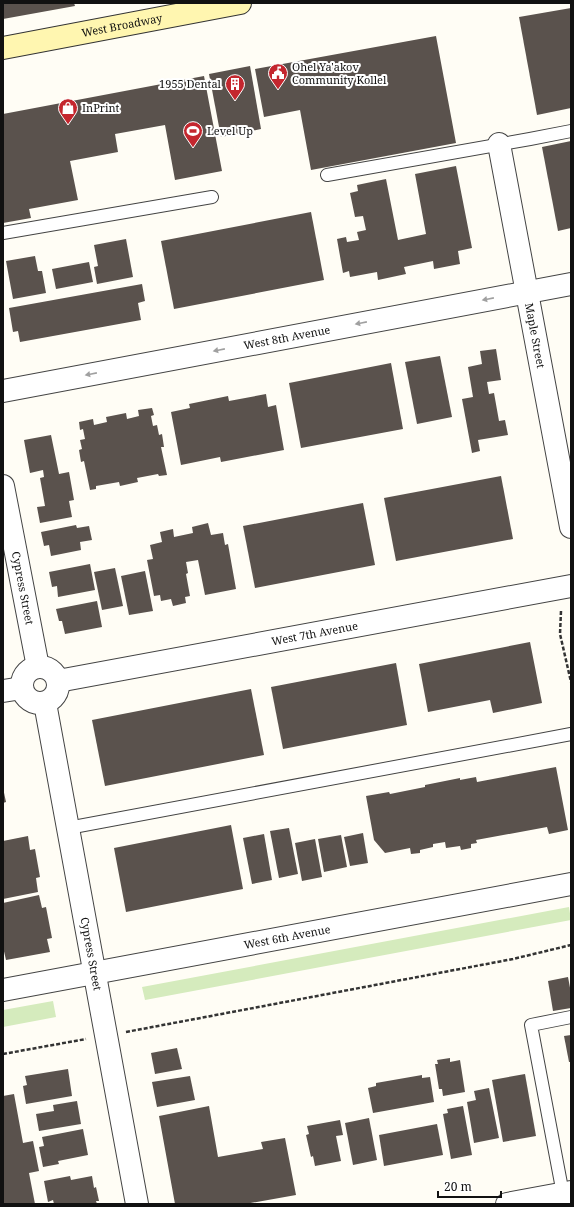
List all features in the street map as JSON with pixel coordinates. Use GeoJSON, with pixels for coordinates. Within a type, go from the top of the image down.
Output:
{"type":"FeatureCollection","features":[{"type":"Feature","properties":{"kind":"main road","name":"West Broadway"},"geometry":{"type":"LineString","coordinates":[[3,48],[240,3]]}},
{"type":"Feature","properties":{"kind":"street","name":"Maple Street"},"geometry":{"type":"LineString","coordinates":[[499,144],[571,527]]}},
{"type":"Feature","properties":{"kind":"street","name":"West 8th Avenue"},"geometry":{"type":"LineString","coordinates":[[3,390],[571,284]]}},
{"type":"Feature","properties":{"kind":"street","name":"Cypress Street"},"geometry":{"type":"LineString","coordinates":[[3,486],[38,667]]}},
{"type":"Feature","properties":{"kind":"street","name":"West 7th Avenue"},"geometry":{"type":"LineString","coordinates":[[58,681],[571,586]]}},
{"type":"Feature","properties":{"kind":"street"},"geometry":{"type":"LineString","coordinates":[[38,667],[49,669],[53,672],[58,681],[59,687],[54,697],[45,703],[39,704],[28,699],[24,694],[13,690],[22,682],[28,672],[38,667]]}},
{"type":"Feature","properties":{"kind":"street","name":"Cypress Street"},"geometry":{"type":"LineString","coordinates":[[45,703],[137,1204]]}},
{"type":"Feature","properties":{"kind":"street","name":"West 6th Avenue"},"geometry":{"type":"LineString","coordinates":[[3,990],[571,884]]}},
{"type":"Feature","properties":{"kind":"street"},"geometry":{"type":"LineString","coordinates":[[507,1204],[567,1193]]}},
{"type":"Feature","properties":{"kind":"lane"},"geometry":{"type":"LineString","coordinates":[[328,175],[571,131]]}},
{"type":"Feature","properties":{"kind":"lane"},"geometry":{"type":"LineString","coordinates":[[3,233],[212,197]]}},
{"type":"Feature","properties":{"kind":"lane"},"geometry":{"type":"LineString","coordinates":[[68,828],[571,734]]}},
{"type":"Feature","properties":{"kind":"lane"},"geometry":{"type":"LineString","coordinates":[[567,1193],[531,1025],[571,1018]]}},
{"type":"Feature","properties":{"kind":"path"},"geometry":{"type":"LineString","coordinates":[[561,611],[560,634],[571,682]]}},
{"type":"Feature","properties":{"kind":"path"},"geometry":{"type":"LineString","coordinates":[[128,1031],[505,960],[571,945]]}},
{"type":"Feature","properties":{"kind":"path"},"geometry":{"type":"LineString","coordinates":[[3,1054],[82,1040]]}},
{"type":"Feature","properties":{"kind":"green space"},"geometry":{"type":"Polygon","coordinates":[[[569,907],[571,920],[145,1000],[142,987],[569,907]]]}},
{"type":"Feature","properties":{"kind":"green space"},"geometry":{"type":"Polygon","coordinates":[[[53,1001],[56,1017],[3,1027],[3,1010],[53,1001]]]}},
{"type":"Feature","properties":{"kind":"building"},"geometry":{"type":"Polygon","coordinates":[[[3,3],[74,3],[75,6],[3,19],[3,3]]]}},
{"type":"Feature","properties":{"kind":"building"},"geometry":{"type":"Polygon","coordinates":[[[571,8],[571,108],[537,115],[519,17],[571,8]]]}},
{"type":"Feature","properties":{"kind":"building"},"geometry":{"type":"Polygon","coordinates":[[[436,36],[456,143],[311,170],[300,110],[264,117],[255,69],[436,36]]]}},
{"type":"Feature","properties":{"kind":"building","name":"1955 Dental"},"geometry":{"type":"Polygon","coordinates":[[[250,66],[261,129],[221,137],[209,74],[250,66]]]}},
{"type":"Feature","properties":{"kind":"building"},"geometry":{"type":"Polygon","coordinates":[[[204,76],[222,171],[175,180],[165,125],[115,134],[118,152],[70,161],[78,200],[29,209],[31,218],[3,223],[3,114],[204,76]]]}},
{"type":"Feature","properties":{"kind":"building"},"geometry":{"type":"Polygon","coordinates":[[[571,141],[571,228],[558,231],[542,147],[571,141]]]}},
{"type":"Feature","properties":{"kind":"building"},"geometry":{"type":"Polygon","coordinates":[[[456,166],[472,248],[458,251],[460,264],[434,269],[433,261],[404,267],[406,274],[378,280],[377,272],[350,277],[349,271],[343,273],[337,239],[346,237],[347,242],[359,240],[357,232],[366,230],[363,216],[355,217],[350,193],[358,191],[357,185],[386,179],[398,240],[426,234],[415,174],[456,166]]]}},
{"type":"Feature","properties":{"kind":"building"},"geometry":{"type":"Polygon","coordinates":[[[311,212],[324,280],[174,309],[161,241],[311,212]]]}},
{"type":"Feature","properties":{"kind":"building"},"geometry":{"type":"Polygon","coordinates":[[[126,239],[133,277],[97,284],[94,267],[98,266],[94,245],[126,239]]]}},
{"type":"Feature","properties":{"kind":"building"},"geometry":{"type":"Polygon","coordinates":[[[35,256],[38,271],[42,271],[46,293],[13,299],[6,261],[35,256]]]}},
{"type":"Feature","properties":{"kind":"building"},"geometry":{"type":"Polygon","coordinates":[[[89,262],[93,282],[56,289],[52,269],[89,262]]]}},
{"type":"Feature","properties":{"kind":"building"},"geometry":{"type":"Polygon","coordinates":[[[142,284],[145,301],[138,303],[141,320],[20,342],[18,331],[13,332],[9,308],[142,284]]]}},
{"type":"Feature","properties":{"kind":"building"},"geometry":{"type":"Polygon","coordinates":[[[496,349],[501,380],[487,382],[489,394],[494,393],[499,421],[505,420],[508,435],[478,440],[480,451],[472,453],[462,399],[473,397],[468,367],[482,364],[480,351],[496,349]]]}},
{"type":"Feature","properties":{"kind":"building"},"geometry":{"type":"Polygon","coordinates":[[[440,356],[452,417],[417,424],[405,362],[440,356]]]}},
{"type":"Feature","properties":{"kind":"building"},"geometry":{"type":"Polygon","coordinates":[[[391,363],[403,429],[301,448],[289,383],[391,363]]]}},
{"type":"Feature","properties":{"kind":"building"},"geometry":{"type":"Polygon","coordinates":[[[266,394],[268,407],[276,405],[284,450],[221,462],[220,457],[181,465],[171,412],[190,408],[189,404],[228,396],[229,401],[266,394]]]}},
{"type":"Feature","properties":{"kind":"building"},"geometry":{"type":"Polygon","coordinates":[[[152,408],[154,415],[151,416],[153,426],[157,425],[159,435],[162,434],[164,447],[161,447],[167,475],[159,476],[158,474],[137,478],[138,482],[120,486],[119,482],[96,486],[96,489],[90,490],[84,461],[81,462],[79,450],[82,449],[80,440],[85,439],[83,429],[80,430],[79,422],[93,419],[94,425],[107,422],[106,417],[126,413],[127,419],[139,416],[138,410],[152,408]]]}},
{"type":"Feature","properties":{"kind":"building"},"geometry":{"type":"Polygon","coordinates":[[[51,435],[59,474],[69,472],[74,500],[69,501],[72,517],[40,523],[37,507],[45,506],[40,478],[44,477],[43,470],[30,473],[24,440],[51,435]]]}},
{"type":"Feature","properties":{"kind":"building"},"geometry":{"type":"Polygon","coordinates":[[[501,476],[513,539],[396,561],[384,498],[501,476]]]}},
{"type":"Feature","properties":{"kind":"building"},"geometry":{"type":"Polygon","coordinates":[[[363,503],[375,565],[255,588],[243,526],[363,503]]]}},
{"type":"Feature","properties":{"kind":"building"},"geometry":{"type":"Polygon","coordinates":[[[208,523],[211,535],[223,533],[225,545],[228,544],[236,589],[205,595],[198,560],[186,562],[188,573],[186,574],[190,596],[185,597],[186,603],[173,606],[171,599],[161,601],[160,595],[154,596],[147,560],[153,559],[150,545],[162,542],[160,532],[173,529],[174,537],[193,533],[192,527],[208,523]]]}},
{"type":"Feature","properties":{"kind":"building"},"geometry":{"type":"Polygon","coordinates":[[[76,525],[77,528],[89,526],[92,540],[80,542],[81,550],[51,556],[49,545],[44,546],[41,532],[76,525]]]}},
{"type":"Feature","properties":{"kind":"building"},"geometry":{"type":"Polygon","coordinates":[[[90,564],[95,590],[58,597],[57,586],[52,587],[49,572],[90,564]]]}},
{"type":"Feature","properties":{"kind":"building"},"geometry":{"type":"Polygon","coordinates":[[[115,568],[123,606],[102,610],[94,572],[115,568]]]}},
{"type":"Feature","properties":{"kind":"building"},"geometry":{"type":"Polygon","coordinates":[[[145,571],[153,611],[129,615],[121,576],[145,571]]]}},
{"type":"Feature","properties":{"kind":"building"},"geometry":{"type":"Polygon","coordinates":[[[97,601],[102,627],[65,634],[62,621],[59,621],[56,609],[97,601]]]}},
{"type":"Feature","properties":{"kind":"building"},"geometry":{"type":"Polygon","coordinates":[[[530,642],[542,703],[493,713],[490,700],[428,712],[419,664],[530,642]]]}},
{"type":"Feature","properties":{"kind":"building"},"geometry":{"type":"Polygon","coordinates":[[[396,663],[407,725],[283,749],[271,687],[396,663]]]}},
{"type":"Feature","properties":{"kind":"building"},"geometry":{"type":"Polygon","coordinates":[[[251,689],[264,755],[105,786],[92,720],[251,689]]]}},
{"type":"Feature","properties":{"kind":"building"},"geometry":{"type":"Polygon","coordinates":[[[556,767],[568,830],[549,834],[547,827],[476,840],[477,843],[471,844],[471,848],[461,850],[460,846],[446,848],[445,842],[433,844],[433,847],[420,850],[420,853],[411,854],[410,848],[385,853],[374,840],[366,796],[389,792],[390,794],[460,778],[460,780],[476,777],[477,782],[556,767]]]}},
{"type":"Feature","properties":{"kind":"building"},"geometry":{"type":"Polygon","coordinates":[[[3,788],[6,802],[3,803],[3,788]]]}},
{"type":"Feature","properties":{"kind":"building"},"geometry":{"type":"Polygon","coordinates":[[[231,825],[243,889],[126,912],[114,848],[231,825]]]}},
{"type":"Feature","properties":{"kind":"building"},"geometry":{"type":"Polygon","coordinates":[[[289,828],[298,874],[279,878],[270,831],[289,828]]]}},
{"type":"Feature","properties":{"kind":"building"},"geometry":{"type":"Polygon","coordinates":[[[363,833],[368,863],[350,866],[344,837],[363,833]]]}},
{"type":"Feature","properties":{"kind":"building"},"geometry":{"type":"Polygon","coordinates":[[[264,834],[272,880],[252,884],[243,838],[264,834]]]}},
{"type":"Feature","properties":{"kind":"building"},"geometry":{"type":"Polygon","coordinates":[[[341,835],[347,867],[324,872],[318,839],[341,835]]]}},
{"type":"Feature","properties":{"kind":"building"},"geometry":{"type":"Polygon","coordinates":[[[28,836],[30,850],[35,849],[40,877],[36,878],[38,892],[3,899],[3,841],[28,836]]]}},
{"type":"Feature","properties":{"kind":"building"},"geometry":{"type":"Polygon","coordinates":[[[315,839],[322,877],[302,881],[295,843],[315,839]]]}},
{"type":"Feature","properties":{"kind":"building"},"geometry":{"type":"Polygon","coordinates":[[[39,895],[42,908],[46,907],[52,938],[47,939],[50,952],[6,960],[3,947],[3,903],[39,895]]]}},
{"type":"Feature","properties":{"kind":"building"},"geometry":{"type":"Polygon","coordinates":[[[568,977],[571,993],[571,1008],[553,1011],[548,981],[568,977]]]}},
{"type":"Feature","properties":{"kind":"building"},"geometry":{"type":"Polygon","coordinates":[[[571,1035],[571,1062],[569,1062],[564,1036],[571,1035]]]}},
{"type":"Feature","properties":{"kind":"building"},"geometry":{"type":"Polygon","coordinates":[[[177,1048],[182,1069],[155,1074],[151,1053],[177,1048]]]}},
{"type":"Feature","properties":{"kind":"building"},"geometry":{"type":"Polygon","coordinates":[[[450,1058],[450,1062],[460,1060],[465,1092],[443,1096],[442,1089],[439,1089],[435,1064],[438,1064],[437,1060],[450,1058]]]}},
{"type":"Feature","properties":{"kind":"building"},"geometry":{"type":"Polygon","coordinates":[[[68,1069],[72,1096],[26,1104],[23,1086],[27,1085],[25,1076],[68,1069]]]}},
{"type":"Feature","properties":{"kind":"building"},"geometry":{"type":"Polygon","coordinates":[[[525,1074],[536,1136],[503,1142],[492,1080],[525,1074]]]}},
{"type":"Feature","properties":{"kind":"building"},"geometry":{"type":"Polygon","coordinates":[[[422,1075],[422,1078],[430,1077],[434,1102],[373,1113],[368,1088],[376,1086],[376,1083],[422,1075]]]}},
{"type":"Feature","properties":{"kind":"building"},"geometry":{"type":"Polygon","coordinates":[[[190,1076],[195,1100],[157,1107],[152,1082],[190,1076]]]}},
{"type":"Feature","properties":{"kind":"building"},"geometry":{"type":"Polygon","coordinates":[[[489,1088],[499,1138],[474,1143],[467,1102],[476,1100],[474,1091],[489,1088]]]}},
{"type":"Feature","properties":{"kind":"building"},"geometry":{"type":"Polygon","coordinates":[[[14,1094],[23,1143],[33,1141],[39,1171],[29,1173],[35,1204],[3,1204],[3,1096],[14,1094]]]}},
{"type":"Feature","properties":{"kind":"building"},"geometry":{"type":"Polygon","coordinates":[[[77,1101],[81,1124],[39,1131],[36,1114],[54,1111],[53,1105],[77,1101]]]}},
{"type":"Feature","properties":{"kind":"building"},"geometry":{"type":"Polygon","coordinates":[[[209,1106],[218,1157],[263,1149],[261,1142],[285,1138],[296,1195],[245,1204],[175,1204],[159,1116],[209,1106]]]}},
{"type":"Feature","properties":{"kind":"building"},"geometry":{"type":"Polygon","coordinates":[[[463,1106],[472,1155],[451,1159],[443,1114],[448,1113],[447,1109],[463,1106]]]}},
{"type":"Feature","properties":{"kind":"building"},"geometry":{"type":"Polygon","coordinates":[[[369,1118],[377,1160],[353,1165],[345,1123],[369,1118]]]}},
{"type":"Feature","properties":{"kind":"building"},"geometry":{"type":"Polygon","coordinates":[[[340,1120],[343,1135],[336,1136],[341,1161],[315,1166],[313,1156],[311,1157],[306,1135],[309,1134],[307,1126],[340,1120]]]}},
{"type":"Feature","properties":{"kind":"building"},"geometry":{"type":"Polygon","coordinates":[[[437,1124],[443,1155],[384,1166],[379,1135],[437,1124]]]}},
{"type":"Feature","properties":{"kind":"building"},"geometry":{"type":"Polygon","coordinates":[[[83,1129],[88,1155],[58,1161],[59,1164],[43,1167],[39,1147],[44,1146],[42,1137],[83,1129]]]}},
{"type":"Feature","properties":{"kind":"building"},"geometry":{"type":"Polygon","coordinates":[[[70,1176],[71,1180],[92,1176],[94,1188],[96,1187],[99,1201],[96,1201],[97,1204],[54,1204],[53,1200],[48,1202],[44,1181],[70,1176]]]}},
{"type":"Feature","properties":{"kind":"place","name":"Ohel Ya'akov Community Kollel"},"geometry":{"type":"Point","coordinates":[278,90]}},
{"type":"Feature","properties":{"kind":"place","name":"1955 Dental"},"geometry":{"type":"Point","coordinates":[235,101]}},
{"type":"Feature","properties":{"kind":"place","name":"InPrint"},"geometry":{"type":"Point","coordinates":[68,125]}},
{"type":"Feature","properties":{"kind":"place","name":"Level Up"},"geometry":{"type":"Point","coordinates":[193,148]}}]}
